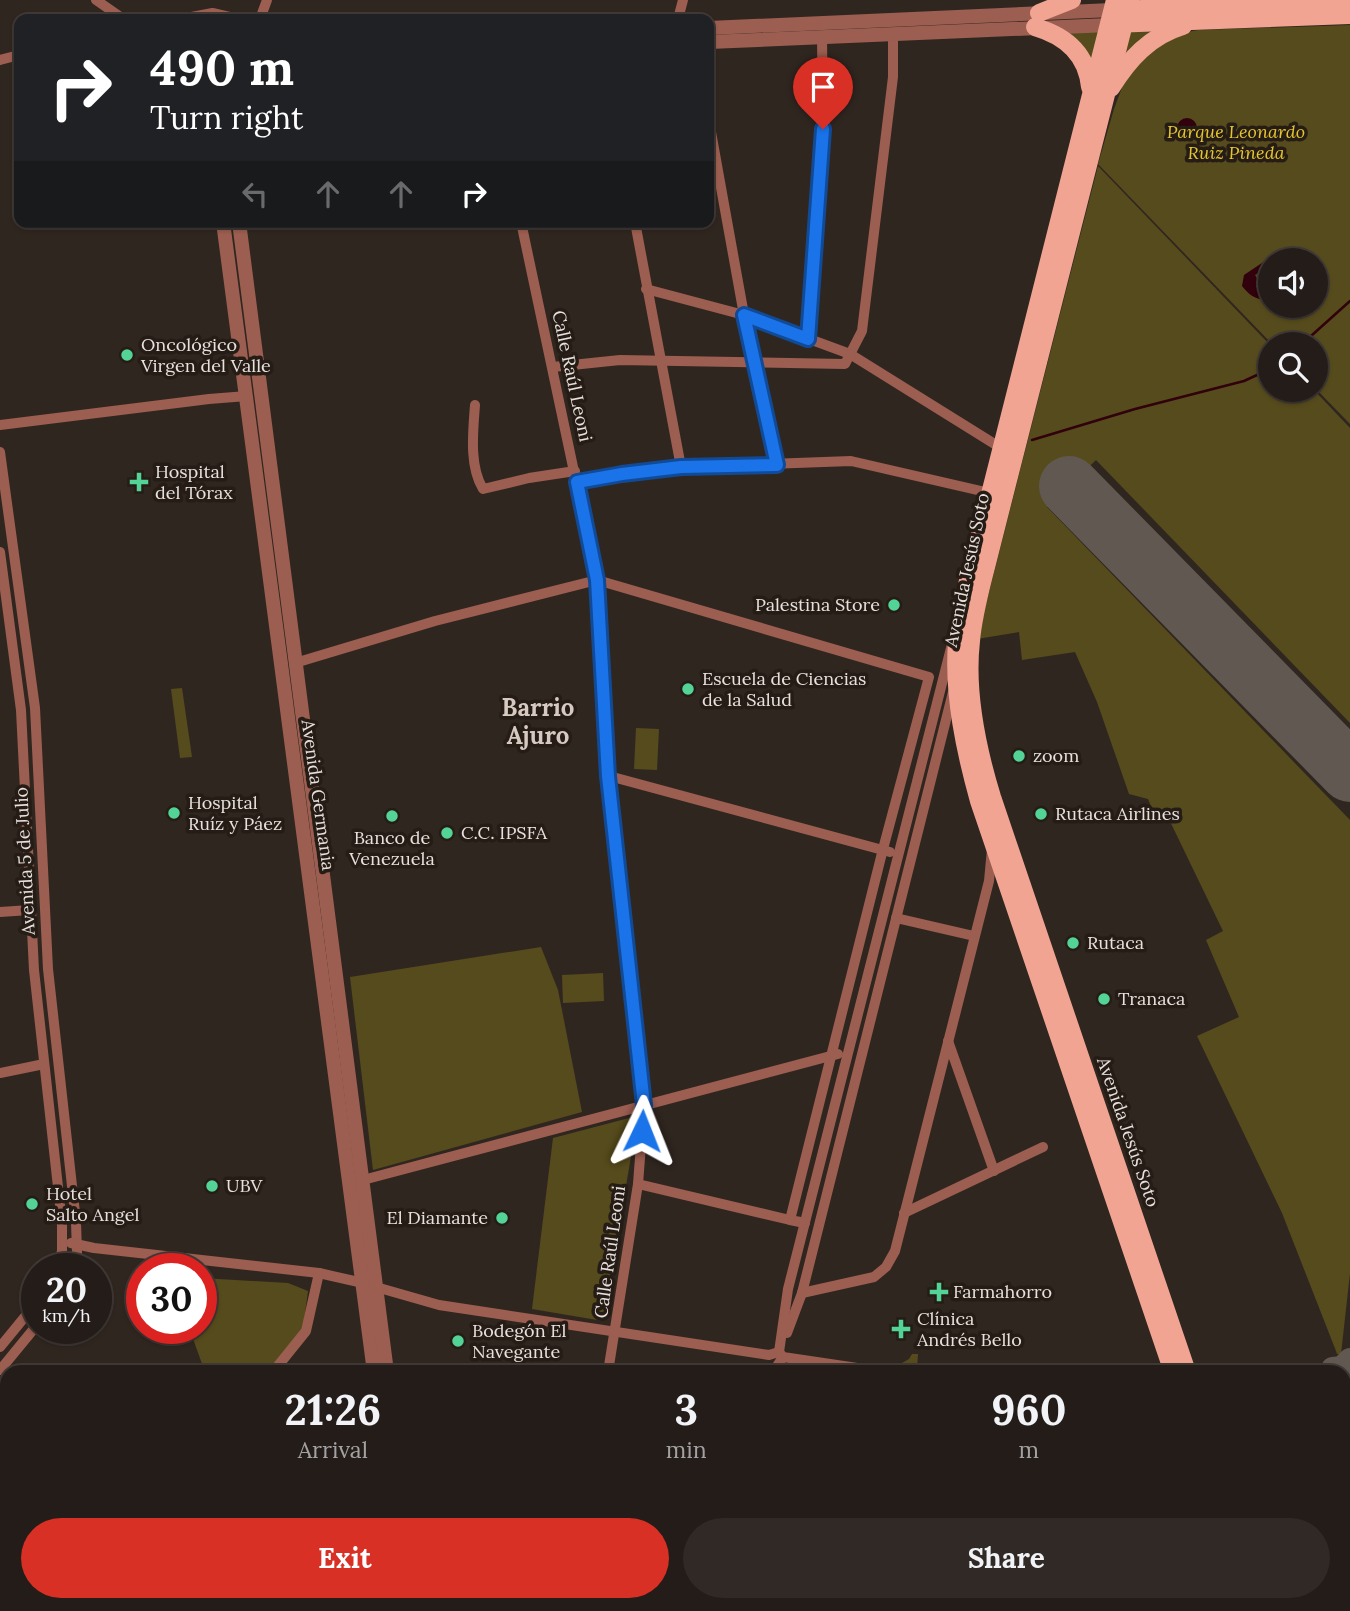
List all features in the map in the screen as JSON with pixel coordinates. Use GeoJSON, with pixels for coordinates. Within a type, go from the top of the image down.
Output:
{"type":"FeatureCollection","features":[{"type":"Feature","properties":{"kind":"main road"},"geometry":{"type":"LineString","coordinates":[[1072,0],[1037,20],[1077,51],[1097,100],[1149,42],[1163,33],[1203,21]]}},
{"type":"Feature","properties":{"kind":"main road"},"geometry":{"type":"LineString","coordinates":[[1119,11],[1231,3],[1350,1]]}},
{"type":"Feature","properties":{"kind":"main road"},"geometry":{"type":"LineString","coordinates":[[1119,11],[1203,21],[1350,15]]}},
{"type":"Feature","properties":{"kind":"main road","name":"Avenida Jesús Soto"},"geometry":{"type":"LineString","coordinates":[[1119,11],[970,644],[974,711],[982,761],[992,797],[1185,1365]]}},
{"type":"Feature","properties":{"kind":"main road","name":"Avenida Jesús Soto"},"geometry":{"type":"LineString","coordinates":[[1097,100],[990,492],[960,621],[957,676],[969,764],[992,841],[1171,1365]]}},
{"type":"Feature","properties":{"kind":"street"},"geometry":{"type":"LineString","coordinates":[[96,0],[115,14]]}},
{"type":"Feature","properties":{"kind":"street"},"geometry":{"type":"LineString","coordinates":[[714,42],[893,33],[1119,11]]}},
{"type":"Feature","properties":{"kind":"street"},"geometry":{"type":"LineString","coordinates":[[714,28],[1037,20]]}},
{"type":"Feature","properties":{"kind":"street"},"geometry":{"type":"LineString","coordinates":[[553,366],[659,359],[845,364],[862,331],[893,77],[893,33]]}},
{"type":"Feature","properties":{"kind":"street"},"geometry":{"type":"LineString","coordinates":[[808,339],[823,129],[822,36]]}},
{"type":"Feature","properties":{"kind":"street"},"geometry":{"type":"LineString","coordinates":[[714,149],[753,361],[777,465]]}},
{"type":"Feature","properties":{"kind":"street","name":"Avenida Germania"},"geometry":{"type":"LineString","coordinates":[[224,228],[370,1285],[386,1365]]}},
{"type":"Feature","properties":{"kind":"street","name":"Avenida Germania"},"geometry":{"type":"LineString","coordinates":[[240,228],[363,1180],[374,1365]]}},
{"type":"Feature","properties":{"kind":"street","name":"Calle Raúl Leoni"},"geometry":{"type":"LineString","coordinates":[[522,228],[597,580],[608,776],[644,1105],[638,1184],[609,1365]]}},
{"type":"Feature","properties":{"kind":"street"},"geometry":{"type":"LineString","coordinates":[[636,228],[681,467]]}},
{"type":"Feature","properties":{"kind":"street"},"geometry":{"type":"LineString","coordinates":[[646,289],[744,315],[850,354],[1002,448]]}},
{"type":"Feature","properties":{"kind":"street"},"geometry":{"type":"LineString","coordinates":[[0,425],[209,398],[247,396]]}},
{"type":"Feature","properties":{"kind":"street"},"geometry":{"type":"LineString","coordinates":[[475,405],[475,460],[483,489],[529,478],[622,474],[681,467],[851,461],[990,492]]}},
{"type":"Feature","properties":{"kind":"street","name":"Avenida 5 de Julio"},"geometry":{"type":"LineString","coordinates":[[0,452],[35,708],[50,984],[70,1156],[75,1253]]}},
{"type":"Feature","properties":{"kind":"street","name":"Avenida 5 de Julio"},"geometry":{"type":"LineString","coordinates":[[0,552],[6,631],[21,718],[35,984],[56,1158],[62,1243],[60,1253]]}},
{"type":"Feature","properties":{"kind":"street"},"geometry":{"type":"LineString","coordinates":[[295,663],[423,624],[597,580],[929,677],[790,1220]]}},
{"type":"Feature","properties":{"kind":"street"},"geometry":{"type":"LineString","coordinates":[[774,1365],[788,1289],[946,662],[960,621]]}},
{"type":"Feature","properties":{"kind":"street"},"geometry":{"type":"LineString","coordinates":[[777,1354],[802,1293],[957,676],[970,644]]}},
{"type":"Feature","properties":{"kind":"street"},"geometry":{"type":"LineString","coordinates":[[608,776],[898,855]]}},
{"type":"Feature","properties":{"kind":"street"},"geometry":{"type":"LineString","coordinates":[[802,1293],[874,1278],[886,1267],[895,1251],[989,881],[992,841]]}},
{"type":"Feature","properties":{"kind":"street"},"geometry":{"type":"LineString","coordinates":[[0,912],[30,910]]}},
{"type":"Feature","properties":{"kind":"street"},"geometry":{"type":"LineString","coordinates":[[896,918],[974,936]]}},
{"type":"Feature","properties":{"kind":"street"},"geometry":{"type":"LineString","coordinates":[[948,1041],[994,1171]]}},
{"type":"Feature","properties":{"kind":"street"},"geometry":{"type":"LineString","coordinates":[[363,1180],[832,1055],[848,1053]]}},
{"type":"Feature","properties":{"kind":"street"},"geometry":{"type":"LineString","coordinates":[[0,1073],[44,1064]]}},
{"type":"Feature","properties":{"kind":"street"},"geometry":{"type":"LineString","coordinates":[[904,1213],[1043,1147]]}},
{"type":"Feature","properties":{"kind":"street"},"geometry":{"type":"LineString","coordinates":[[638,1184],[805,1223]]}},
{"type":"Feature","properties":{"kind":"street"},"geometry":{"type":"LineString","coordinates":[[62,1243],[319,1273],[439,1305],[842,1365]]}},
{"type":"Feature","properties":{"kind":"street"},"geometry":{"type":"LineString","coordinates":[[281,1365],[306,1331],[319,1273]]}},
{"type":"Feature","properties":{"kind":"street"},"geometry":{"type":"LineString","coordinates":[[0,1347],[21,1321]]}},
{"type":"Feature","properties":{"kind":"street"},"geometry":{"type":"LineString","coordinates":[[4,1365],[21,1344]]}},
{"type":"Feature","properties":{"kind":"green space","name":"Parque Leonardo Ruiz Pineda"},"geometry":{"type":"Polygon","coordinates":[[[1350,25],[1350,424],[1328,401],[1328,332],[1260,332],[1098,164],[1130,66],[1176,34],[1198,30],[1350,25]]]}},
{"type":"Feature","properties":{"kind":"green space"},"geometry":{"type":"Polygon","coordinates":[[[1161,27],[1121,66],[1128,30],[1161,27]]]}},
{"type":"Feature","properties":{"kind":"green space"},"geometry":{"type":"Polygon","coordinates":[[[1100,30],[1091,69],[1060,31],[1100,30]]]}},
{"type":"Feature","properties":{"kind":"green space"},"geometry":{"type":"Polygon","coordinates":[[[1098,166],[1258,333],[1258,402],[1325,402],[1350,428],[1350,723],[1096,460],[1047,507],[1350,820],[1350,1273],[1341,1354],[1337,1354],[1282,1213],[1197,1036],[1239,1017],[1206,940],[1223,931],[1165,811],[1154,814],[1148,799],[1129,794],[1097,702],[1075,652],[1022,660],[1019,632],[977,639],[1098,166]]]}},
{"type":"Feature","properties":{"kind":"green space"},"geometry":{"type":"Polygon","coordinates":[[[182,688],[192,757],[180,758],[171,689],[182,688]]]}},
{"type":"Feature","properties":{"kind":"green space"},"geometry":{"type":"Polygon","coordinates":[[[636,728],[659,729],[657,770],[634,769],[636,728]]]}},
{"type":"Feature","properties":{"kind":"green space"},"geometry":{"type":"Polygon","coordinates":[[[541,947],[558,990],[582,1112],[373,1170],[350,977],[541,947]]]}},
{"type":"Feature","properties":{"kind":"green space"},"geometry":{"type":"Polygon","coordinates":[[[603,973],[604,1001],[563,1003],[562,975],[603,973]]]}},
{"type":"Feature","properties":{"kind":"green space"},"geometry":{"type":"Polygon","coordinates":[[[633,1117],[637,1121],[603,1321],[532,1309],[553,1138],[633,1117]]]}},
{"type":"Feature","properties":{"kind":"green space"},"geometry":{"type":"Polygon","coordinates":[[[217,1279],[288,1283],[308,1291],[302,1336],[279,1365],[202,1365],[195,1344],[217,1344],[217,1279]]]}},
{"type":"Feature","properties":{"kind":"green space"},"geometry":{"type":"Polygon","coordinates":[[[912,1354],[918,1354],[917,1365],[898,1365],[912,1354]]]}},
{"type":"Feature","properties":{"kind":"shaded area"},"geometry":{"type":"Polygon","coordinates":[[[1187,118],[1194,121],[1197,128],[1194,135],[1187,138],[1180,135],[1177,128],[1180,121],[1187,118]]]}},
{"type":"Feature","properties":{"kind":"shaded area"},"geometry":{"type":"Polygon","coordinates":[[[1258,266],[1258,273],[1255,275],[1258,278],[1258,298],[1242,286],[1244,275],[1258,266]]]}},
{"type":"Feature","properties":{"kind":"waterway"},"geometry":{"type":"LineString","coordinates":[[1315,332],[1350,301]]}},
{"type":"Feature","properties":{"kind":"waterway"},"geometry":{"type":"LineString","coordinates":[[1032,440],[1135,409],[1244,381],[1258,375]]}},
{"type":"Feature","properties":{"kind":"taxiway"},"geometry":{"type":"LineString","coordinates":[[1345,1365],[1350,1360]]}},
{"type":"Feature","properties":{"kind":"runway"},"geometry":{"type":"LineString","coordinates":[[1069,486],[1350,772]]}},
{"type":"Feature","properties":{"kind":"place","name":"Oncológico Virgen del Valle"},"geometry":{"type":"Point","coordinates":[127,355]}},
{"type":"Feature","properties":{"kind":"place","name":"Hospital del Tórax"},"geometry":{"type":"Point","coordinates":[139,482]}},
{"type":"Feature","properties":{"kind":"place","name":"Palestina Store"},"geometry":{"type":"Point","coordinates":[894,605]}},
{"type":"Feature","properties":{"kind":"place","name":"Escuela de Ciencias de la Salud"},"geometry":{"type":"Point","coordinates":[688,689]}},
{"type":"Feature","properties":{"kind":"place","name":"zoom"},"geometry":{"type":"Point","coordinates":[1019,756]}},
{"type":"Feature","properties":{"kind":"place","name":"Hospital Ruíz y Páez"},"geometry":{"type":"Point","coordinates":[174,813]}},
{"type":"Feature","properties":{"kind":"place","name":"Rutaca Airlines"},"geometry":{"type":"Point","coordinates":[1041,814]}},
{"type":"Feature","properties":{"kind":"place","name":"Banco de Venezuela"},"geometry":{"type":"Point","coordinates":[392,816]}},
{"type":"Feature","properties":{"kind":"place","name":"C.C. IPSFA"},"geometry":{"type":"Point","coordinates":[447,833]}},
{"type":"Feature","properties":{"kind":"place","name":"Rutaca"},"geometry":{"type":"Point","coordinates":[1073,943]}},
{"type":"Feature","properties":{"kind":"place","name":"Tranaca"},"geometry":{"type":"Point","coordinates":[1104,999]}},
{"type":"Feature","properties":{"kind":"place","name":"UBV"},"geometry":{"type":"Point","coordinates":[212,1186]}},
{"type":"Feature","properties":{"kind":"place","name":"Hotel Salto Angel"},"geometry":{"type":"Point","coordinates":[32,1204]}},
{"type":"Feature","properties":{"kind":"place","name":"El Diamante"},"geometry":{"type":"Point","coordinates":[502,1218]}},
{"type":"Feature","properties":{"kind":"place","name":"Farmahorro"},"geometry":{"type":"Point","coordinates":[939,1292]}},
{"type":"Feature","properties":{"kind":"place","name":"Clínica Andrés Bello"},"geometry":{"type":"Point","coordinates":[901,1329]}},
{"type":"Feature","properties":{"kind":"place","name":"Bodegón El Navegante"},"geometry":{"type":"Point","coordinates":[458,1341]}},
{"type":"Feature","properties":{"kind":"district","name":"Barrio Ajuro"},"geometry":{"type":"Point","coordinates":[538,722]}},
{"type":"Feature","properties":{"kind":"route"},"geometry":{"type":"LineString","coordinates":[[642,1131],[644,1105],[608,776],[597,580],[577,482],[681,467],[777,465],[744,315],[808,339],[823,129]]}}]}
